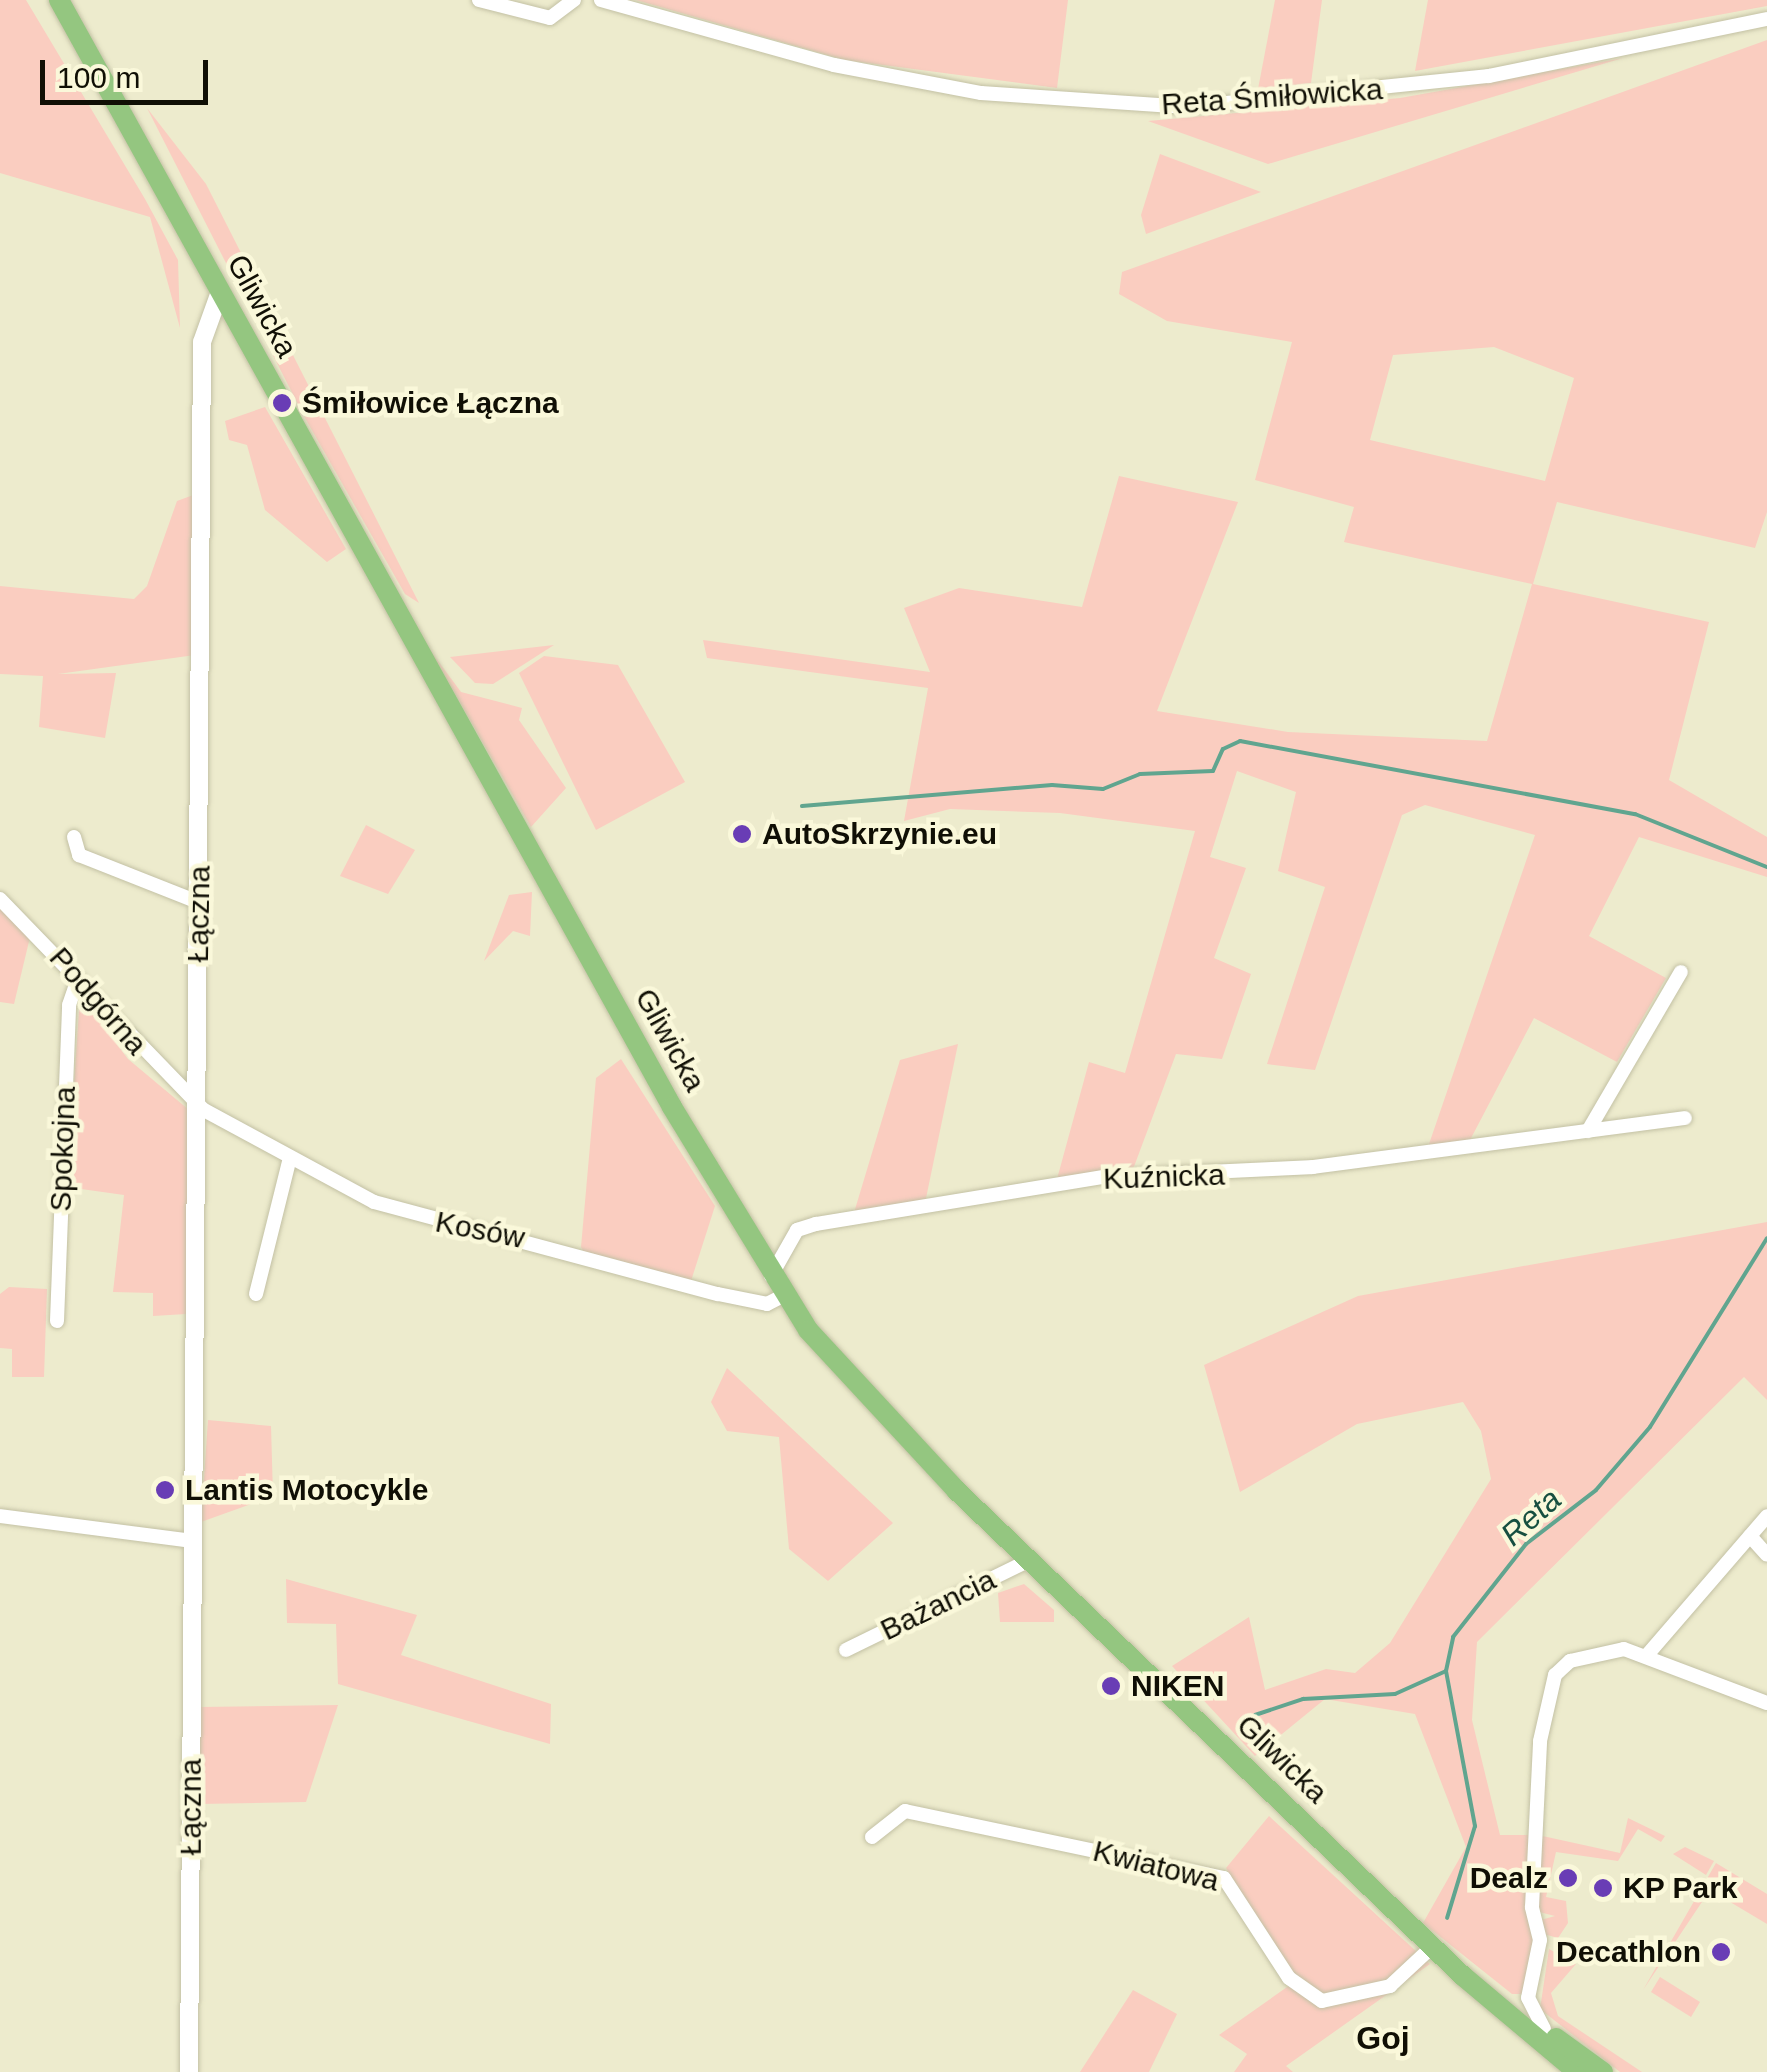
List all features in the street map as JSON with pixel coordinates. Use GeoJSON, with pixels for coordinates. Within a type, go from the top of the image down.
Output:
{"type":"FeatureCollection","features":[{"type":"Feature","properties":{"kind":"main road","name":"Gliwicka"},"geometry":{"type":"LineString","coordinates":[[59,0],[783,1296],[876,1410],[1030,1560],[1437,1948],[1589,2070]]}},
{"type":"Feature","properties":{"kind":"main road","name":"Gliwicka"},"geometry":{"type":"LineString","coordinates":[[1437,1948],[1544,2030],[1589,2070]]}},
{"type":"Feature","properties":{"kind":"street"},"geometry":{"type":"LineString","coordinates":[[480,0],[550,18],[574,0]]}},
{"type":"Feature","properties":{"kind":"street","name":"Reta Śmiłowicka"},"geometry":{"type":"LineString","coordinates":[[601,0],[834,65],[981,93],[1188,107],[1489,76],[1767,18]]}},
{"type":"Feature","properties":{"kind":"street","name":"Łączna"},"geometry":{"type":"LineString","coordinates":[[189,2072],[202,342],[220,292]]}},
{"type":"Feature","properties":{"kind":"street"},"geometry":{"type":"LineString","coordinates":[[74,837],[79,855],[200,904]]}},
{"type":"Feature","properties":{"kind":"street","name":"Podgórna"},"geometry":{"type":"LineString","coordinates":[[0,899],[196,1102]]}},
{"type":"Feature","properties":{"kind":"street"},"geometry":{"type":"LineString","coordinates":[[1588,1131],[1681,972]]}},
{"type":"Feature","properties":{"kind":"street","name":"Spokojna"},"geometry":{"type":"LineString","coordinates":[[56,1321],[69,1005],[78,979]]}},
{"type":"Feature","properties":{"kind":"street","name":"Kosów"},"geometry":{"type":"LineString","coordinates":[[196,1102],[290,1158],[402,1214],[529,1238],[732,1297],[767,1304],[783,1296]]}},
{"type":"Feature","properties":{"kind":"street","name":"Kuźnicka"},"geometry":{"type":"LineString","coordinates":[[770,1277],[798,1230],[816,1224],[1104,1178],[1313,1167],[1686,1118]]}},
{"type":"Feature","properties":{"kind":"street"},"geometry":{"type":"LineString","coordinates":[[256,1294],[290,1158]]}},
{"type":"Feature","properties":{"kind":"street"},"geometry":{"type":"LineString","coordinates":[[0,1516],[193,1541]]}},
{"type":"Feature","properties":{"kind":"street"},"geometry":{"type":"LineString","coordinates":[[1648,1654],[1767,1516]]}},
{"type":"Feature","properties":{"kind":"street"},"geometry":{"type":"LineString","coordinates":[[1750,1536],[1767,1554]]}},
{"type":"Feature","properties":{"kind":"street","name":"Bażancia"},"geometry":{"type":"LineString","coordinates":[[846,1650],[1030,1560]]}},
{"type":"Feature","properties":{"kind":"street"},"geometry":{"type":"LineString","coordinates":[[1544,2030],[1528,1998],[1540,1940],[1532,1907],[1550,1686],[1570,1660],[1606,1650],[1648,1654],[1767,1703]]}},
{"type":"Feature","properties":{"kind":"street","name":"Kwiatowa"},"geometry":{"type":"LineString","coordinates":[[872,1837],[904,1811],[1224,1878],[1289,1978],[1322,2002],[1390,1986],[1437,1948]]}},
{"type":"Feature","properties":{"kind":"shaded area"},"geometry":{"type":"Polygon","coordinates":[[[0,0],[26,0],[145,199],[178,260],[180,328],[150,217],[0,173],[0,0]]]}},
{"type":"Feature","properties":{"kind":"shaded area"},"geometry":{"type":"Polygon","coordinates":[[[636,0],[1068,0],[1057,88],[845,60],[636,0]]]}},
{"type":"Feature","properties":{"kind":"shaded area"},"geometry":{"type":"Polygon","coordinates":[[[1275,0],[1322,0],[1311,83],[1258,89],[1275,0]]]}},
{"type":"Feature","properties":{"kind":"shaded area"},"geometry":{"type":"Polygon","coordinates":[[[1428,0],[1767,0],[1767,6],[1415,71],[1428,0]]]}},
{"type":"Feature","properties":{"kind":"shaded area"},"geometry":{"type":"Polygon","coordinates":[[[1767,40],[1767,512],[1755,548],[1557,502],[1533,584],[1709,622],[1669,780],[1767,837],[1767,877],[1639,837],[1589,936],[1666,978],[1617,1062],[1534,1018],[1469,1142],[1428,1147],[1535,835],[1425,805],[1402,815],[1315,1070],[1267,1064],[1325,887],[1278,871],[1296,792],[1237,771],[1210,857],[1246,868],[1214,958],[1251,974],[1222,1059],[1176,1054],[1132,1172],[1057,1179],[1089,1062],[1125,1073],[1195,831],[1060,813],[950,809],[904,821],[928,688],[707,658],[703,640],[930,672],[904,608],[959,588],[1082,607],[1119,476],[1238,502],[1157,711],[1288,732],[1487,741],[1532,584],[1344,542],[1354,507],[1255,480],[1292,342],[1167,321],[1119,294],[1122,272],[1767,40]],[[1494,347],[1393,355],[1370,440],[1545,481],[1574,378],[1494,347]]]}},
{"type":"Feature","properties":{"kind":"shaded area"},"geometry":{"type":"Polygon","coordinates":[[[1623,58],[1268,164],[1148,121],[1400,98],[1623,58]]]}},
{"type":"Feature","properties":{"kind":"shaded area"},"geometry":{"type":"Polygon","coordinates":[[[147,108],[206,184],[419,603],[405,594],[306,420],[147,108]]]}},
{"type":"Feature","properties":{"kind":"shaded area"},"geometry":{"type":"Polygon","coordinates":[[[1160,154],[1261,192],[1146,234],[1141,215],[1160,154]]]}},
{"type":"Feature","properties":{"kind":"shaded area"},"geometry":{"type":"Polygon","coordinates":[[[265,407],[346,549],[327,562],[265,510],[247,445],[229,440],[225,421],[265,407]]]}},
{"type":"Feature","properties":{"kind":"shaded area"},"geometry":{"type":"Polygon","coordinates":[[[196,494],[195,655],[58,674],[116,673],[105,738],[39,727],[43,676],[0,674],[0,586],[134,599],[147,586],[177,501],[196,494]]]}},
{"type":"Feature","properties":{"kind":"shaded area"},"geometry":{"type":"Polygon","coordinates":[[[554,645],[493,684],[475,683],[450,657],[554,645]]]}},
{"type":"Feature","properties":{"kind":"shaded area"},"geometry":{"type":"Polygon","coordinates":[[[430,650],[461,692],[522,708],[519,720],[566,788],[531,827],[430,650]]]}},
{"type":"Feature","properties":{"kind":"shaded area"},"geometry":{"type":"Polygon","coordinates":[[[544,656],[618,665],[685,782],[596,830],[519,673],[544,656]]]}},
{"type":"Feature","properties":{"kind":"shaded area"},"geometry":{"type":"Polygon","coordinates":[[[366,825],[415,850],[388,894],[340,876],[366,825]]]}},
{"type":"Feature","properties":{"kind":"shaded area"},"geometry":{"type":"Polygon","coordinates":[[[532,892],[530,936],[513,931],[484,961],[509,895],[532,892]]]}},
{"type":"Feature","properties":{"kind":"shaded area"},"geometry":{"type":"Polygon","coordinates":[[[0,905],[31,933],[14,1004],[0,1002],[0,905]]]}},
{"type":"Feature","properties":{"kind":"shaded area"},"geometry":{"type":"Polygon","coordinates":[[[80,995],[128,1059],[189,1110],[186,1314],[153,1316],[153,1293],[113,1292],[124,1195],[67,1187],[80,995]]]}},
{"type":"Feature","properties":{"kind":"shaded area"},"geometry":{"type":"Polygon","coordinates":[[[958,1044],[925,1203],[853,1216],[900,1060],[958,1044]]]}},
{"type":"Feature","properties":{"kind":"shaded area"},"geometry":{"type":"Polygon","coordinates":[[[621,1059],[715,1206],[690,1284],[586,1257],[581,1247],[596,1078],[621,1059]]]}},
{"type":"Feature","properties":{"kind":"shaded area"},"geometry":{"type":"Polygon","coordinates":[[[1767,1222],[1767,1400],[1744,1377],[1477,1642],[1472,1720],[1500,1835],[1533,1835],[1534,1942],[1523,1994],[1512,1994],[1423,1923],[1466,1847],[1415,1714],[1325,1699],[1255,1756],[1172,1666],[1249,1617],[1265,1690],[1326,1669],[1355,1673],[1390,1643],[1491,1479],[1481,1431],[1463,1402],[1357,1424],[1240,1492],[1204,1365],[1358,1296],[1767,1222]]]}},
{"type":"Feature","properties":{"kind":"shaded area"},"geometry":{"type":"Polygon","coordinates":[[[9,1287],[47,1289],[44,1377],[12,1377],[12,1349],[0,1348],[0,1294],[9,1287]]]}},
{"type":"Feature","properties":{"kind":"shaded area"},"geometry":{"type":"Polygon","coordinates":[[[727,1368],[893,1523],[828,1581],[789,1549],[779,1437],[727,1431],[711,1402],[727,1368]]]}},
{"type":"Feature","properties":{"kind":"shaded area"},"geometry":{"type":"Polygon","coordinates":[[[208,1420],[271,1426],[273,1496],[201,1522],[208,1420]]]}},
{"type":"Feature","properties":{"kind":"shaded area"},"geometry":{"type":"Polygon","coordinates":[[[286,1579],[417,1615],[401,1655],[551,1704],[550,1744],[338,1684],[336,1624],[287,1623],[286,1579]]]}},
{"type":"Feature","properties":{"kind":"shaded area"},"geometry":{"type":"Polygon","coordinates":[[[1024,1584],[1054,1610],[1054,1622],[1000,1622],[998,1593],[1024,1584]]]}},
{"type":"Feature","properties":{"kind":"shaded area"},"geometry":{"type":"Polygon","coordinates":[[[338,1705],[306,1802],[199,1804],[199,1707],[338,1705]]]}},
{"type":"Feature","properties":{"kind":"shaded area"},"geometry":{"type":"Polygon","coordinates":[[[1269,1816],[1430,1964],[1286,2066],[1293,2072],[1234,2072],[1247,2054],[1219,2035],[1297,1980],[1226,1868],[1269,1816]]]}},
{"type":"Feature","properties":{"kind":"shaded area"},"geometry":{"type":"Polygon","coordinates":[[[1628,1818],[1665,1836],[1661,1842],[1638,1829],[1618,1861],[1556,1852],[1546,1897],[1566,1901],[1568,1923],[1558,1938],[1540,1933],[1541,1920],[1555,1916],[1539,1912],[1538,1835],[1620,1853],[1628,1818]]]}},
{"type":"Feature","properties":{"kind":"shaded area"},"geometry":{"type":"Polygon","coordinates":[[[1685,1847],[1714,1861],[1706,1875],[1673,1854],[1685,1847]]]}},
{"type":"Feature","properties":{"kind":"shaded area"},"geometry":{"type":"Polygon","coordinates":[[[1716,1863],[1767,1894],[1767,1924],[1710,1890],[1643,1990],[1716,1863]]]}},
{"type":"Feature","properties":{"kind":"shaded area"},"geometry":{"type":"Polygon","coordinates":[[[1549,1949],[1576,1964],[1551,1993],[1558,2016],[1642,2072],[1620,2072],[1540,2009],[1549,1949]]]}},
{"type":"Feature","properties":{"kind":"shaded area"},"geometry":{"type":"Polygon","coordinates":[[[1660,1977],[1700,2002],[1691,2017],[1651,1992],[1660,1977]]]}},
{"type":"Feature","properties":{"kind":"shaded area"},"geometry":{"type":"Polygon","coordinates":[[[1133,1990],[1177,2014],[1149,2072],[1080,2072],[1133,1990]]]}},
{"type":"Feature","properties":{"kind":"waterway"},"geometry":{"type":"LineString","coordinates":[[802,806],[1052,785],[1103,789],[1140,774],[1213,771],[1223,749],[1240,741],[1635,814],[1767,867]]}},
{"type":"Feature","properties":{"kind":"waterway","name":"Reta"},"geometry":{"type":"LineString","coordinates":[[1255,1715],[1303,1699],[1395,1694],[1446,1671],[1453,1637],[1526,1544],[1596,1490],[1650,1427],[1767,1238]]}},
{"type":"Feature","properties":{"kind":"waterway"},"geometry":{"type":"LineString","coordinates":[[1446,1671],[1475,1826],[1447,1918]]}},
{"type":"Feature","properties":{"kind":"place","name":"Śmiłowice Łączna"},"geometry":{"type":"Point","coordinates":[282,403]}},
{"type":"Feature","properties":{"kind":"place","name":"AutoSkrzynie.eu"},"geometry":{"type":"Point","coordinates":[742,834]}},
{"type":"Feature","properties":{"kind":"place","name":"Lantis Motocykle"},"geometry":{"type":"Point","coordinates":[165,1490]}},
{"type":"Feature","properties":{"kind":"place","name":"NIKEN"},"geometry":{"type":"Point","coordinates":[1111,1686]}},
{"type":"Feature","properties":{"kind":"place","name":"Dealz"},"geometry":{"type":"Point","coordinates":[1568,1878]}},
{"type":"Feature","properties":{"kind":"place","name":"KP Park"},"geometry":{"type":"Point","coordinates":[1603,1888]}},
{"type":"Feature","properties":{"kind":"place","name":"Decathlon"},"geometry":{"type":"Point","coordinates":[1721,1952]}},
{"type":"Feature","properties":{"kind":"district","name":"Goj"},"geometry":{"type":"Point","coordinates":[1383,2038]}}]}
